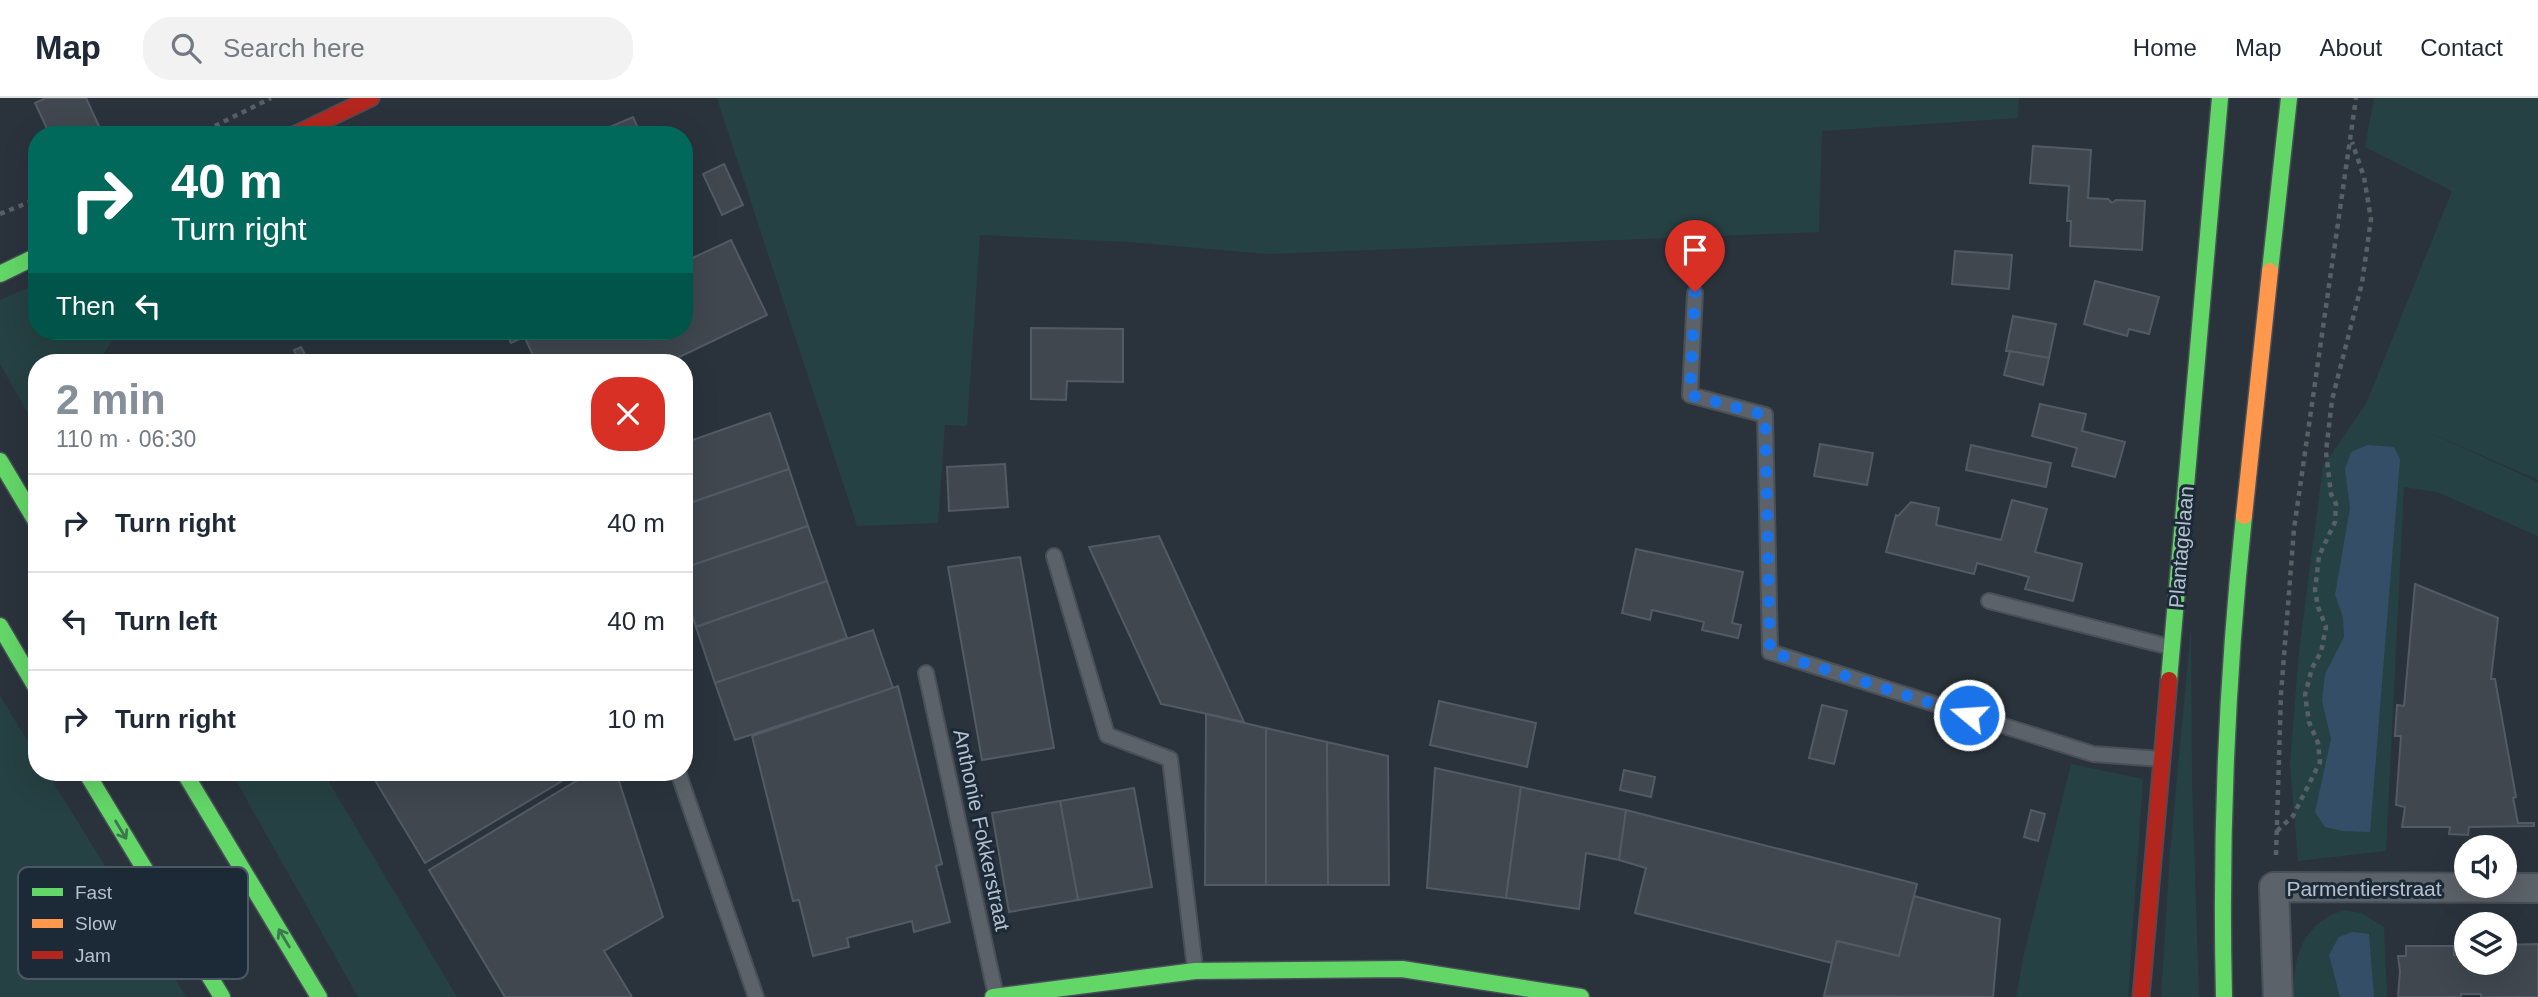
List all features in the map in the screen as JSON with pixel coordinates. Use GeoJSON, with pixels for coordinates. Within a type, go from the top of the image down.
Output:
{"type":"FeatureCollection","features":[{"type":"Feature","properties":{"kind":"main road"},"geometry":{"type":"LineString","coordinates":[[313,126],[371,98]]}},
{"type":"Feature","properties":{"kind":"main road","name":"Plantagelaan"},"geometry":{"type":"LineString","coordinates":[[2141,997],[2220,98]]}},
{"type":"Feature","properties":{"kind":"main road"},"geometry":{"type":"LineString","coordinates":[[2224,997],[2221,887],[2233,618],[2289,98]]}},
{"type":"Feature","properties":{"kind":"main road"},"geometry":{"type":"LineString","coordinates":[[0,274],[28,260]]}},
{"type":"Feature","properties":{"kind":"main road"},"geometry":{"type":"LineString","coordinates":[[0,461],[28,508]]}},
{"type":"Feature","properties":{"kind":"main road"},"geometry":{"type":"LineString","coordinates":[[0,626],[28,674]]}},
{"type":"Feature","properties":{"kind":"main road"},"geometry":{"type":"LineString","coordinates":[[91,781],[143,867]]}},
{"type":"Feature","properties":{"kind":"main road"},"geometry":{"type":"LineString","coordinates":[[189,781],[241,867]]}},
{"type":"Feature","properties":{"kind":"main road"},"geometry":{"type":"LineString","coordinates":[[248,879],[319,997]]}},
{"type":"Feature","properties":{"kind":"main road","name":"Anthonie Fokkerstraat"},"geometry":{"type":"LineString","coordinates":[[995,997],[1195,971],[1402,969],[1581,997]]}},
{"type":"Feature","properties":{"kind":"main road"},"geometry":{"type":"LineString","coordinates":[[211,979],[222,997]]}},
{"type":"Feature","properties":{"kind":"street","name":"Parmentierstraat"},"geometry":{"type":"LineString","coordinates":[[2278,997],[2274,887],[2538,888]]}},
{"type":"Feature","properties":{"kind":"lane"},"geometry":{"type":"LineString","coordinates":[[1695,292],[1690,395],[1765,415],[1770,652],[2094,754],[2162,759]]}},
{"type":"Feature","properties":{"kind":"lane"},"geometry":{"type":"LineString","coordinates":[[1054,556],[1107,735],[1170,759],[1195,971]]}},
{"type":"Feature","properties":{"kind":"lane"},"geometry":{"type":"LineString","coordinates":[[1989,601],[2172,648]]}},
{"type":"Feature","properties":{"kind":"lane","name":"Anthonie Fokkerstraat"},"geometry":{"type":"LineString","coordinates":[[926,673],[995,997]]}},
{"type":"Feature","properties":{"kind":"lane"},"geometry":{"type":"LineString","coordinates":[[681,781],[757,997]]}},
{"type":"Feature","properties":{"kind":"path"},"geometry":{"type":"LineString","coordinates":[[215,126],[271,98]]}},
{"type":"Feature","properties":{"kind":"path"},"geometry":{"type":"LineString","coordinates":[[2351,139],[2364,177],[2371,219],[2362,283],[2332,400],[2326,452],[2326,471],[2331,495],[2336,504],[2335,522],[2319,556],[2315,590],[2326,627],[2321,652],[2312,668],[2305,695],[2309,722],[2318,743],[2320,762],[2293,816],[2277,832],[2281,694],[2294,529],[2356,98]]}},
{"type":"Feature","properties":{"kind":"path"},"geometry":{"type":"LineString","coordinates":[[0,214],[28,203]]}},
{"type":"Feature","properties":{"kind":"green space"},"geometry":{"type":"Polygon","coordinates":[[[717,98],[2019,98],[2018,118],[1822,131],[1819,232],[1268,254],[1128,242],[980,235],[967,426],[945,425],[938,523],[857,526],[717,98]]]}},
{"type":"Feature","properties":{"kind":"green space"},"geometry":{"type":"Polygon","coordinates":[[[2374,98],[2538,98],[2538,480],[2417,427],[2538,482],[2538,536],[2437,492],[2404,487],[2386,851],[2298,861],[2290,763],[2299,652],[2323,466],[2366,404],[2452,191],[2365,147],[2374,98]]]}},
{"type":"Feature","properties":{"kind":"green space"},"geometry":{"type":"Polygon","coordinates":[[[28,288],[28,340],[113,340],[103,354],[28,354],[28,413],[0,364],[0,300],[28,288]]]}},
{"type":"Feature","properties":{"kind":"green space"},"geometry":{"type":"Polygon","coordinates":[[[2191,628],[2192,782],[2199,997],[2161,997],[2170,853],[2191,628]]]}},
{"type":"Feature","properties":{"kind":"green space"},"geometry":{"type":"Polygon","coordinates":[[[0,696],[28,741],[28,781],[53,781],[106,867],[18,867],[18,979],[175,979],[186,997],[0,997],[0,696]]]}},
{"type":"Feature","properties":{"kind":"green space"},"geometry":{"type":"Polygon","coordinates":[[[2071,764],[2143,779],[2128,997],[2016,997],[2071,764]]]}},
{"type":"Feature","properties":{"kind":"green space"},"geometry":{"type":"Polygon","coordinates":[[[236,781],[328,781],[457,997],[358,997],[236,781]]]}},
{"type":"Feature","properties":{"kind":"green space"},"geometry":{"type":"Polygon","coordinates":[[[2344,910],[2361,913],[2384,927],[2387,997],[2294,997],[2295,968],[2303,943],[2319,923],[2344,910]]]}},
{"type":"Feature","properties":{"kind":"water"},"geometry":{"type":"Polygon","coordinates":[[[2368,445],[2394,447],[2400,459],[2370,832],[2325,827],[2315,812],[2331,739],[2322,701],[2325,674],[2344,637],[2343,617],[2335,595],[2350,508],[2345,469],[2351,452],[2368,445]]]}},
{"type":"Feature","properties":{"kind":"water"},"geometry":{"type":"Polygon","coordinates":[[[2352,932],[2369,934],[2374,997],[2340,997],[2329,955],[2339,937],[2352,932]]]}},
{"type":"Feature","properties":{"kind":"building"},"geometry":{"type":"Polygon","coordinates":[[[46,98],[86,98],[99,126],[46,126],[35,103],[46,98]]]}},
{"type":"Feature","properties":{"kind":"building"},"geometry":{"type":"Polygon","coordinates":[[[633,117],[637,126],[612,126],[633,117]]]}},
{"type":"Feature","properties":{"kind":"building"},"geometry":{"type":"Polygon","coordinates":[[[2033,146],[2091,150],[2088,198],[2108,199],[2112,203],[2116,200],[2145,201],[2142,250],[2070,246],[2071,221],[2067,221],[2069,186],[2030,183],[2033,146]]]}},
{"type":"Feature","properties":{"kind":"building"},"geometry":{"type":"Polygon","coordinates":[[[724,164],[743,205],[722,215],[703,174],[724,164]]]}},
{"type":"Feature","properties":{"kind":"building"},"geometry":{"type":"Polygon","coordinates":[[[731,240],[767,315],[686,354],[532,354],[526,340],[693,340],[693,258],[731,240]]]}},
{"type":"Feature","properties":{"kind":"building"},"geometry":{"type":"Polygon","coordinates":[[[1955,251],[2012,255],[2009,289],[1952,284],[1955,251]]]}},
{"type":"Feature","properties":{"kind":"building"},"geometry":{"type":"Polygon","coordinates":[[[2095,281],[2159,297],[2149,334],[2129,329],[2127,336],[2084,324],[2095,281]]]}},
{"type":"Feature","properties":{"kind":"building"},"geometry":{"type":"Polygon","coordinates":[[[2013,316],[2056,324],[2049,358],[2006,351],[2013,316]]]}},
{"type":"Feature","properties":{"kind":"building"},"geometry":{"type":"Polygon","coordinates":[[[1031,328],[1123,329],[1123,382],[1067,381],[1066,400],[1031,399],[1031,328]]]}},
{"type":"Feature","properties":{"kind":"building"},"geometry":{"type":"Polygon","coordinates":[[[301,347],[305,354],[296,354],[294,350],[301,347]]]}},
{"type":"Feature","properties":{"kind":"building"},"geometry":{"type":"Polygon","coordinates":[[[2010,351],[2049,358],[2043,385],[2004,375],[2010,351]]]}},
{"type":"Feature","properties":{"kind":"building"},"geometry":{"type":"Polygon","coordinates":[[[2040,404],[2086,414],[2082,431],[2125,442],[2115,477],[2072,466],[2077,448],[2032,436],[2040,404]]]}},
{"type":"Feature","properties":{"kind":"building"},"geometry":{"type":"Polygon","coordinates":[[[770,413],[789,469],[693,502],[693,440],[770,413]]]}},
{"type":"Feature","properties":{"kind":"building"},"geometry":{"type":"Polygon","coordinates":[[[1820,444],[1873,453],[1867,485],[1814,476],[1820,444]]]}},
{"type":"Feature","properties":{"kind":"building"},"geometry":{"type":"Polygon","coordinates":[[[1971,445],[2051,463],[2046,487],[1966,470],[1971,445]]]}},
{"type":"Feature","properties":{"kind":"building"},"geometry":{"type":"Polygon","coordinates":[[[1005,464],[1008,507],[949,511],[947,467],[1005,464]]]}},
{"type":"Feature","properties":{"kind":"building"},"geometry":{"type":"Polygon","coordinates":[[[789,469],[808,526],[693,565],[693,502],[789,469]]]}},
{"type":"Feature","properties":{"kind":"building"},"geometry":{"type":"Polygon","coordinates":[[[2012,500],[2047,509],[2035,552],[2082,564],[2073,601],[2025,589],[2029,577],[1977,563],[1974,574],[1886,552],[1896,515],[1911,502],[1939,508],[1936,525],[2001,540],[2012,500]]]}},
{"type":"Feature","properties":{"kind":"building"},"geometry":{"type":"Polygon","coordinates":[[[808,526],[827,581],[696,627],[693,618],[693,565],[808,526]]]}},
{"type":"Feature","properties":{"kind":"building"},"geometry":{"type":"Polygon","coordinates":[[[1159,536],[1244,722],[1161,704],[1089,547],[1159,536]]]}},
{"type":"Feature","properties":{"kind":"building"},"geometry":{"type":"Polygon","coordinates":[[[1636,549],[1743,572],[1732,623],[1741,625],[1738,638],[1702,630],[1704,622],[1652,610],[1650,620],[1622,613],[1636,549]]]}},
{"type":"Feature","properties":{"kind":"building"},"geometry":{"type":"Polygon","coordinates":[[[1020,557],[1054,748],[982,760],[948,567],[1020,557]]]}},
{"type":"Feature","properties":{"kind":"building"},"geometry":{"type":"Polygon","coordinates":[[[827,581],[847,638],[715,683],[696,627],[827,581]]]}},
{"type":"Feature","properties":{"kind":"building"},"geometry":{"type":"Polygon","coordinates":[[[2415,584],[2498,618],[2491,679],[2495,679],[2516,797],[2513,798],[2518,823],[2534,823],[2534,826],[2469,827],[2468,835],[2449,834],[2450,827],[2402,827],[2405,807],[2396,805],[2401,736],[2395,736],[2397,705],[2404,706],[2415,584]]]}},
{"type":"Feature","properties":{"kind":"building"},"geometry":{"type":"Polygon","coordinates":[[[873,630],[893,688],[735,740],[715,683],[873,630]]]}},
{"type":"Feature","properties":{"kind":"building"},"geometry":{"type":"Polygon","coordinates":[[[898,686],[942,864],[936,866],[950,922],[914,932],[912,921],[847,938],[849,947],[813,956],[799,900],[793,901],[752,736],[898,686]]]}},
{"type":"Feature","properties":{"kind":"building"},"geometry":{"type":"Polygon","coordinates":[[[1439,701],[1536,723],[1527,767],[1430,745],[1439,701]]]}},
{"type":"Feature","properties":{"kind":"building"},"geometry":{"type":"Polygon","coordinates":[[[1822,705],[1847,711],[1834,764],[1809,758],[1822,705]]]}},
{"type":"Feature","properties":{"kind":"building"},"geometry":{"type":"Polygon","coordinates":[[[1206,714],[1266,728],[1266,885],[1205,885],[1206,714]]]}},
{"type":"Feature","properties":{"kind":"building"},"geometry":{"type":"Polygon","coordinates":[[[1266,728],[1327,742],[1328,885],[1266,885],[1266,728]]]}},
{"type":"Feature","properties":{"kind":"building"},"geometry":{"type":"Polygon","coordinates":[[[1327,742],[1388,756],[1389,885],[1328,885],[1327,742]]]}},
{"type":"Feature","properties":{"kind":"building"},"geometry":{"type":"Polygon","coordinates":[[[1435,768],[1521,787],[1506,898],[1427,888],[1435,768]]]}},
{"type":"Feature","properties":{"kind":"building"},"geometry":{"type":"Polygon","coordinates":[[[1624,770],[1655,777],[1651,797],[1620,790],[1624,770]]]}},
{"type":"Feature","properties":{"kind":"building"},"geometry":{"type":"Polygon","coordinates":[[[375,781],[562,781],[425,863],[375,781]]]}},
{"type":"Feature","properties":{"kind":"building"},"geometry":{"type":"Polygon","coordinates":[[[576,781],[619,781],[663,917],[604,951],[632,997],[505,997],[429,870],[576,781]]]}},
{"type":"Feature","properties":{"kind":"building"},"geometry":{"type":"Polygon","coordinates":[[[1521,787],[1626,810],[1619,860],[1586,853],[1579,909],[1506,898],[1521,787]]]}},
{"type":"Feature","properties":{"kind":"building"},"geometry":{"type":"Polygon","coordinates":[[[1134,788],[1152,887],[1078,900],[1060,801],[1134,788]]]}},
{"type":"Feature","properties":{"kind":"building"},"geometry":{"type":"Polygon","coordinates":[[[1060,801],[1078,900],[1009,912],[992,813],[1060,801]]]}},
{"type":"Feature","properties":{"kind":"building"},"geometry":{"type":"Polygon","coordinates":[[[1626,810],[1917,884],[1899,956],[1837,941],[1832,963],[1635,913],[1646,868],[1619,860],[1626,810]]]}},
{"type":"Feature","properties":{"kind":"building"},"geometry":{"type":"Polygon","coordinates":[[[2031,810],[2045,814],[2038,841],[2024,837],[2031,810]]]}},
{"type":"Feature","properties":{"kind":"building"},"geometry":{"type":"Polygon","coordinates":[[[1914,896],[2000,919],[1993,997],[1824,996],[1837,941],[1899,956],[1914,896]]]}},
{"type":"Feature","properties":{"kind":"building"},"geometry":{"type":"Polygon","coordinates":[[[2538,944],[2538,997],[2481,997],[2481,994],[2461,994],[2461,997],[2398,997],[2398,956],[2406,956],[2406,946],[2454,946],[2454,975],[2517,975],[2517,945],[2538,944]]]}},
{"type":"Feature","properties":{"kind":"traffic: fast"},"geometry":{"type":"LineString","coordinates":[[2169,680],[2220,98]]}},
{"type":"Feature","properties":{"kind":"traffic: fast"},"geometry":{"type":"LineString","coordinates":[[2270,271],[2289,98]]}},
{"type":"Feature","properties":{"kind":"traffic: fast"},"geometry":{"type":"LineString","coordinates":[[0,274],[28,260]]}},
{"type":"Feature","properties":{"kind":"traffic: fast"},"geometry":{"type":"LineString","coordinates":[[0,461],[28,508]]}},
{"type":"Feature","properties":{"kind":"traffic: fast"},"geometry":{"type":"LineString","coordinates":[[2224,997],[2226,756],[2244,516]]}},
{"type":"Feature","properties":{"kind":"traffic: fast"},"geometry":{"type":"LineString","coordinates":[[0,626],[28,674]]}},
{"type":"Feature","properties":{"kind":"traffic: fast"},"geometry":{"type":"LineString","coordinates":[[91,781],[143,867]]}},
{"type":"Feature","properties":{"kind":"traffic: fast"},"geometry":{"type":"LineString","coordinates":[[189,781],[241,867]]}},
{"type":"Feature","properties":{"kind":"traffic: fast"},"geometry":{"type":"LineString","coordinates":[[248,879],[319,997]]}},
{"type":"Feature","properties":{"kind":"traffic: fast"},"geometry":{"type":"LineString","coordinates":[[993,997],[1195,971],[1402,969],[1581,997]]}},
{"type":"Feature","properties":{"kind":"traffic: fast"},"geometry":{"type":"LineString","coordinates":[[211,979],[222,997]]}},
{"type":"Feature","properties":{"kind":"traffic: slow"},"geometry":{"type":"LineString","coordinates":[[2244,516],[2270,271]]}},
{"type":"Feature","properties":{"kind":"traffic: jam"},"geometry":{"type":"LineString","coordinates":[[313,126],[371,98]]}},
{"type":"Feature","properties":{"kind":"traffic: jam"},"geometry":{"type":"LineString","coordinates":[[2141,997],[2169,680]]}},
{"type":"Feature","properties":{"kind":"route"},"geometry":{"type":"LineString","coordinates":[[1695,292],[1690,395],[1765,415],[1770,652],[1969,715]]}}]}
